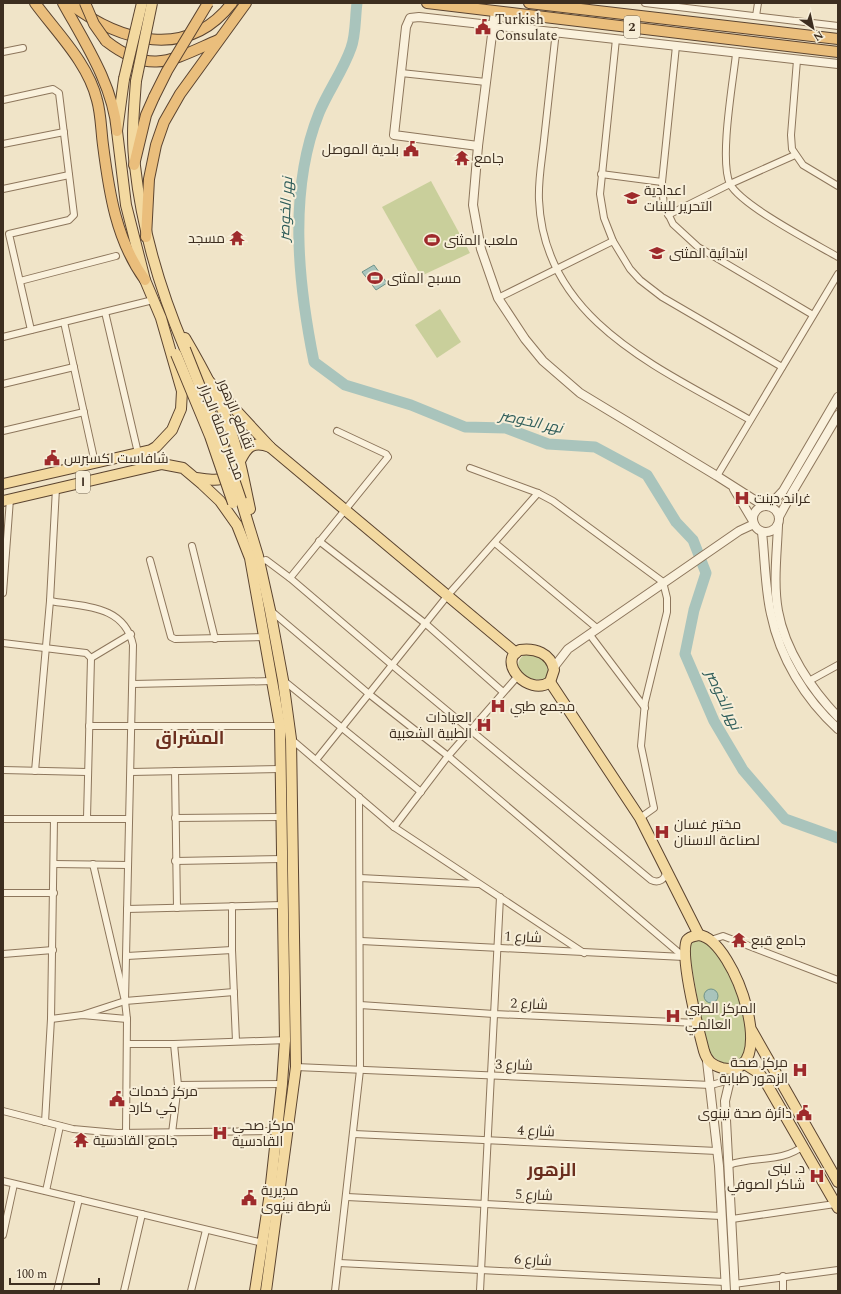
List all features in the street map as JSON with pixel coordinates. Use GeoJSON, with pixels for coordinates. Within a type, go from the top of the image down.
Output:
{"type":"FeatureCollection","features":[{"type":"Feature","properties":{"kind":"highway"},"geometry":{"type":"LineString","coordinates":[[85,3],[94,24],[106,41],[130,57],[157,62],[176,58],[218,40]]}},
{"type":"Feature","properties":{"kind":"highway"},"geometry":{"type":"LineString","coordinates":[[134,165],[146,115],[154,97],[167,71],[208,3]]}},
{"type":"Feature","properties":{"kind":"highway"},"geometry":{"type":"LineString","coordinates":[[67,6],[95,21],[132,36],[144,39],[169,40],[194,34],[205,29],[216,21],[232,3]]}},
{"type":"Feature","properties":{"kind":"highway"},"geometry":{"type":"LineString","coordinates":[[146,237],[149,179],[160,133],[175,103],[218,40],[246,3]]}},
{"type":"Feature","properties":{"kind":"highway","name":"2"},"geometry":{"type":"LineString","coordinates":[[426,3],[838,52]]}},
{"type":"Feature","properties":{"kind":"highway","name":"2"},"geometry":{"type":"LineString","coordinates":[[529,3],[838,38]]}},
{"type":"Feature","properties":{"kind":"highway"},"geometry":{"type":"LineString","coordinates":[[67,6],[109,93],[115,112],[117,131]]}},
{"type":"Feature","properties":{"kind":"highway"},"geometry":{"type":"LineString","coordinates":[[38,7],[90,79],[97,100],[110,192],[120,232],[137,269],[145,280]]}},
{"type":"Feature","properties":{"kind":"main road"},"geometry":{"type":"LineString","coordinates":[[142,3],[124,79],[117,131],[126,205],[145,280],[153,300],[165,316]]}},
{"type":"Feature","properties":{"kind":"main road"},"geometry":{"type":"LineString","coordinates":[[152,3],[136,81],[133,128],[134,165],[146,237],[182,391]]}},
{"type":"Feature","properties":{"kind":"main road","name":"مجسر حاملة الجرار"},"geometry":{"type":"LineString","coordinates":[[165,316],[180,352],[210,436],[237,501],[256,559]]}},
{"type":"Feature","properties":{"kind":"main road","name":"تقاطع الزهور"},"geometry":{"type":"LineString","coordinates":[[165,316],[198,362],[227,422],[240,460],[256,559]]}},
{"type":"Feature","properties":{"kind":"main road"},"geometry":{"type":"LineString","coordinates":[[178,373],[189,373],[197,366],[198,362]]}},
{"type":"Feature","properties":{"kind":"main road"},"geometry":{"type":"LineString","coordinates":[[3,484],[138,453],[156,447],[172,430],[178,420],[181,409],[183,384],[189,377],[196,375],[206,378],[270,447],[516,653]]}},
{"type":"Feature","properties":{"kind":"main road"},"geometry":{"type":"LineString","coordinates":[[196,478],[216,480],[227,477],[236,468],[245,452],[252,446],[261,444],[270,447]]}},
{"type":"Feature","properties":{"kind":"main road","name":"١"},"geometry":{"type":"LineString","coordinates":[[7,500],[162,464],[183,468],[196,478]]}},
{"type":"Feature","properties":{"kind":"main road"},"geometry":{"type":"LineString","coordinates":[[196,478],[225,507],[256,559],[270,610],[283,680],[291,739],[290,1040],[282,1084],[263,1243],[255,1291]]}},
{"type":"Feature","properties":{"kind":"main road"},"geometry":{"type":"LineString","coordinates":[[214,496],[218,489],[228,482],[238,481],[245,485]]}},
{"type":"Feature","properties":{"kind":"main road"},"geometry":{"type":"LineString","coordinates":[[256,559],[265,637],[280,726],[282,906],[290,1040],[296,1067],[266,1291]]}},
{"type":"Feature","properties":{"kind":"main road"},"geometry":{"type":"LineString","coordinates":[[527,650],[544,654],[550,658],[554,666],[554,676],[550,682],[538,686],[524,682],[517,677],[512,662],[516,653],[527,650]]}},
{"type":"Feature","properties":{"kind":"main road"},"geometry":{"type":"LineString","coordinates":[[550,682],[640,818],[699,936]]}},
{"type":"Feature","properties":{"kind":"main road"},"geometry":{"type":"LineString","coordinates":[[752,1031],[751,1050],[749,1056],[741,1065],[726,1069],[718,1067],[707,1061],[697,1023],[684,957],[687,941],[690,937],[704,936],[711,940],[730,966],[743,997],[752,1031],[838,1182]]}},
{"type":"Feature","properties":{"kind":"main road"},"geometry":{"type":"LineString","coordinates":[[741,1065],[759,1073],[765,1081],[837,1206]]}},
{"type":"Feature","properties":{"kind":"street"},"geometry":{"type":"LineString","coordinates":[[30,3],[38,7]]}},
{"type":"Feature","properties":{"kind":"street"},"geometry":{"type":"LineString","coordinates":[[645,3],[838,26]]}},
{"type":"Feature","properties":{"kind":"street"},"geometry":{"type":"LineString","coordinates":[[756,16],[758,3]]}},
{"type":"Feature","properties":{"kind":"street"},"geometry":{"type":"LineString","coordinates":[[495,11],[478,146],[473,205],[476,228],[488,274],[498,298],[525,340],[543,361],[564,381],[594,403],[717,476],[734,488],[776,510],[779,521],[776,587],[778,611],[793,653],[809,681],[838,717]]}},
{"type":"Feature","properties":{"kind":"street"},"geometry":{"type":"LineString","coordinates":[[478,146],[394,135],[406,27],[410,18],[419,17],[493,24],[736,54],[838,64]]}},
{"type":"Feature","properties":{"kind":"street"},"geometry":{"type":"LineString","coordinates":[[556,31],[538,199],[543,231],[557,270],[580,305],[611,336],[644,359],[750,420]]}},
{"type":"Feature","properties":{"kind":"street"},"geometry":{"type":"LineString","coordinates":[[616,39],[601,174],[601,205],[613,241],[630,269],[650,289],[782,367]]}},
{"type":"Feature","properties":{"kind":"street"},"geometry":{"type":"LineString","coordinates":[[676,46],[662,182],[664,205],[668,215],[681,233],[698,247],[813,315]]}},
{"type":"Feature","properties":{"kind":"street"},"geometry":{"type":"LineString","coordinates":[[3,52],[23,48]]}},
{"type":"Feature","properties":{"kind":"street"},"geometry":{"type":"LineString","coordinates":[[736,54],[726,159],[730,184],[747,203],[838,257]]}},
{"type":"Feature","properties":{"kind":"street"},"geometry":{"type":"LineString","coordinates":[[797,60],[790,142],[795,155],[807,168],[838,186]]}},
{"type":"Feature","properties":{"kind":"street"},"geometry":{"type":"LineString","coordinates":[[401,73],[486,82]]}},
{"type":"Feature","properties":{"kind":"street"},"geometry":{"type":"LineString","coordinates":[[3,100],[53,89],[57,90],[64,132],[74,216],[73,219],[6,235],[20,280],[31,330]]}},
{"type":"Feature","properties":{"kind":"street"},"geometry":{"type":"LineString","coordinates":[[3,144],[64,132]]}},
{"type":"Feature","properties":{"kind":"street"},"geometry":{"type":"LineString","coordinates":[[668,215],[730,184],[795,155]]}},
{"type":"Feature","properties":{"kind":"street"},"geometry":{"type":"LineString","coordinates":[[601,174],[662,182]]}},
{"type":"Feature","properties":{"kind":"street"},"geometry":{"type":"LineString","coordinates":[[3,190],[69,176]]}},
{"type":"Feature","properties":{"kind":"street"},"geometry":{"type":"LineString","coordinates":[[498,298],[613,241]]}},
{"type":"Feature","properties":{"kind":"street"},"geometry":{"type":"LineString","coordinates":[[20,280],[116,256]]}},
{"type":"Feature","properties":{"kind":"street"},"geometry":{"type":"LineString","coordinates":[[717,476],[838,274]]}},
{"type":"Feature","properties":{"kind":"street"},"geometry":{"type":"LineString","coordinates":[[3,337],[153,300]]}},
{"type":"Feature","properties":{"kind":"street"},"geometry":{"type":"LineString","coordinates":[[105,312],[138,453]]}},
{"type":"Feature","properties":{"kind":"street"},"geometry":{"type":"LineString","coordinates":[[64,322],[95,463]]}},
{"type":"Feature","properties":{"kind":"street"},"geometry":{"type":"LineString","coordinates":[[3,384],[74,367]]}},
{"type":"Feature","properties":{"kind":"street"},"geometry":{"type":"LineString","coordinates":[[544,654],[556,654],[568,649],[665,581],[739,531],[754,523],[757,510],[766,506],[782,491],[838,396]]}},
{"type":"Feature","properties":{"kind":"street"},"geometry":{"type":"LineString","coordinates":[[3,430],[84,412]]}},
{"type":"Feature","properties":{"kind":"street"},"geometry":{"type":"LineString","coordinates":[[762,532],[770,532],[779,521],[793,491],[838,416]]}},
{"type":"Feature","properties":{"kind":"street"},"geometry":{"type":"LineString","coordinates":[[290,578],[388,457],[386,454],[337,431]]}},
{"type":"Feature","properties":{"kind":"street"},"geometry":{"type":"LineString","coordinates":[[470,468],[538,493],[567,510],[665,581],[667,617],[645,708],[642,746],[654,808],[640,818]]}},
{"type":"Feature","properties":{"kind":"street"},"geometry":{"type":"LineString","coordinates":[[35,771],[50,601],[56,488]]}},
{"type":"Feature","properties":{"kind":"street"},"geometry":{"type":"LineString","coordinates":[[734,488],[754,523],[762,532],[770,613],[778,643],[802,686],[820,712],[838,729]]}},
{"type":"Feature","properties":{"kind":"street"},"geometry":{"type":"LineString","coordinates":[[316,760],[448,595],[538,493]]}},
{"type":"Feature","properties":{"kind":"street"},"geometry":{"type":"LineString","coordinates":[[3,593],[7,500]]}},
{"type":"Feature","properties":{"kind":"street"},"geometry":{"type":"LineString","coordinates":[[319,541],[426,624],[503,692]]}},
{"type":"Feature","properties":{"kind":"street"},"geometry":{"type":"LineString","coordinates":[[495,543],[598,629]]}},
{"type":"Feature","properties":{"kind":"street"},"geometry":{"type":"LineString","coordinates":[[192,546],[215,638]]}},
{"type":"Feature","properties":{"kind":"street"},"geometry":{"type":"LineString","coordinates":[[764,551],[767,547],[772,546],[777,550]]}},
{"type":"Feature","properties":{"kind":"street"},"geometry":{"type":"LineString","coordinates":[[256,559],[266,560],[290,578],[650,880],[657,882],[662,880],[666,876],[666,870]]}},
{"type":"Feature","properties":{"kind":"street"},"geometry":{"type":"LineString","coordinates":[[150,560],[171,637],[176,639],[265,637]]}},
{"type":"Feature","properties":{"kind":"street"},"geometry":{"type":"LineString","coordinates":[[50,601],[106,611],[119,620],[131,634],[133,645],[133,684],[125,1001]]}},
{"type":"Feature","properties":{"kind":"street"},"geometry":{"type":"LineString","coordinates":[[270,610],[369,694],[448,756],[684,957]]}},
{"type":"Feature","properties":{"kind":"street"},"geometry":{"type":"LineString","coordinates":[[91,658],[131,634]]}},
{"type":"Feature","properties":{"kind":"street"},"geometry":{"type":"LineString","coordinates":[[590,635],[645,708]]}},
{"type":"Feature","properties":{"kind":"street"},"geometry":{"type":"LineString","coordinates":[[3,642],[86,652],[91,658],[87,818]]}},
{"type":"Feature","properties":{"kind":"street"},"geometry":{"type":"LineString","coordinates":[[554,666],[568,649]]}},
{"type":"Feature","properties":{"kind":"street"},"geometry":{"type":"LineString","coordinates":[[809,681],[838,664]]}},
{"type":"Feature","properties":{"kind":"street"},"geometry":{"type":"LineString","coordinates":[[394,827],[448,756],[517,677]]}},
{"type":"Feature","properties":{"kind":"street"},"geometry":{"type":"LineString","coordinates":[[283,680],[421,792]]}},
{"type":"Feature","properties":{"kind":"street"},"geometry":{"type":"LineString","coordinates":[[133,684],[272,681]]}},
{"type":"Feature","properties":{"kind":"street"},"geometry":{"type":"LineString","coordinates":[[89,726],[280,726]]}},
{"type":"Feature","properties":{"kind":"street"},"geometry":{"type":"LineString","coordinates":[[291,739],[394,827],[584,953]]}},
{"type":"Feature","properties":{"kind":"street"},"geometry":{"type":"LineString","coordinates":[[131,772],[280,769]]}},
{"type":"Feature","properties":{"kind":"street"},"geometry":{"type":"LineString","coordinates":[[3,770],[87,772]]}},
{"type":"Feature","properties":{"kind":"street"},"geometry":{"type":"LineString","coordinates":[[174,771],[177,908]]}},
{"type":"Feature","properties":{"kind":"street"},"geometry":{"type":"LineString","coordinates":[[335,1291],[347,1198],[360,1070],[361,941],[359,797]]}},
{"type":"Feature","properties":{"kind":"street"},"geometry":{"type":"LineString","coordinates":[[175,818],[281,817]]}},
{"type":"Feature","properties":{"kind":"street"},"geometry":{"type":"LineString","coordinates":[[3,819],[130,819]]}},
{"type":"Feature","properties":{"kind":"street"},"geometry":{"type":"LineString","coordinates":[[45,1122],[51,1019],[54,819]]}},
{"type":"Feature","properties":{"kind":"street"},"geometry":{"type":"LineString","coordinates":[[175,861],[282,859]]}},
{"type":"Feature","properties":{"kind":"street"},"geometry":{"type":"LineString","coordinates":[[54,864],[128,865]]}},
{"type":"Feature","properties":{"kind":"street"},"geometry":{"type":"LineString","coordinates":[[93,864],[125,1001],[127,1019],[126,1133]]}},
{"type":"Feature","properties":{"kind":"street"},"geometry":{"type":"LineString","coordinates":[[360,878],[480,884]]}},
{"type":"Feature","properties":{"kind":"street"},"geometry":{"type":"LineString","coordinates":[[3,893],[54,893]]}},
{"type":"Feature","properties":{"kind":"street"},"geometry":{"type":"LineString","coordinates":[[480,1291],[500,897]]}},
{"type":"Feature","properties":{"kind":"street"},"geometry":{"type":"LineString","coordinates":[[232,906],[232,950],[236,1040]]}},
{"type":"Feature","properties":{"kind":"street"},"geometry":{"type":"LineString","coordinates":[[127,909],[282,906]]}},
{"type":"Feature","properties":{"kind":"street"},"geometry":{"type":"LineString","coordinates":[[711,940],[724,936],[838,980]]}},
{"type":"Feature","properties":{"kind":"street","name":"شارع 1"},"geometry":{"type":"LineString","coordinates":[[361,941],[684,957]]}},
{"type":"Feature","properties":{"kind":"street"},"geometry":{"type":"LineString","coordinates":[[3,954],[53,950]]}},
{"type":"Feature","properties":{"kind":"street"},"geometry":{"type":"LineString","coordinates":[[127,956],[232,950]]}},
{"type":"Feature","properties":{"kind":"street"},"geometry":{"type":"LineString","coordinates":[[51,1019],[82,1015],[125,1001],[234,992]]}},
{"type":"Feature","properties":{"kind":"street","name":"شارع 2"},"geometry":{"type":"LineString","coordinates":[[360,1005],[494,1014],[697,1023]]}},
{"type":"Feature","properties":{"kind":"street"},"geometry":{"type":"LineString","coordinates":[[82,1015],[127,1019]]}},
{"type":"Feature","properties":{"kind":"street"},"geometry":{"type":"LineString","coordinates":[[127,1044],[174,1044],[236,1040],[290,1040]]}},
{"type":"Feature","properties":{"kind":"street"},"geometry":{"type":"LineString","coordinates":[[172,1132],[178,1085],[174,1044]]}},
{"type":"Feature","properties":{"kind":"street"},"geometry":{"type":"LineString","coordinates":[[707,1061],[711,1085],[717,1151],[726,1291]]}},
{"type":"Feature","properties":{"kind":"street"},"geometry":{"type":"LineString","coordinates":[[741,1065],[730,1080],[726,1101],[734,1287],[783,1276],[838,1270]]}},
{"type":"Feature","properties":{"kind":"street","name":"شارع 3"},"geometry":{"type":"LineString","coordinates":[[296,1067],[491,1077],[711,1085],[730,1080]]}},
{"type":"Feature","properties":{"kind":"street"},"geometry":{"type":"LineString","coordinates":[[178,1085],[282,1084]]}},
{"type":"Feature","properties":{"kind":"street"},"geometry":{"type":"LineString","coordinates":[[3,1111],[73,1129],[126,1133],[277,1131]]}},
{"type":"Feature","properties":{"kind":"street"},"geometry":{"type":"LineString","coordinates":[[46,1191],[60,1126]]}},
{"type":"Feature","properties":{"kind":"street","name":"شارع 4"},"geometry":{"type":"LineString","coordinates":[[354,1134],[717,1151]]}},
{"type":"Feature","properties":{"kind":"street"},"geometry":{"type":"LineString","coordinates":[[729,1165],[784,1156],[795,1153],[803,1146]]}},
{"type":"Feature","properties":{"kind":"street"},"geometry":{"type":"LineString","coordinates":[[3,1181],[263,1243]]}},
{"type":"Feature","properties":{"kind":"street"},"geometry":{"type":"LineString","coordinates":[[3,1235],[14,1184]]}},
{"type":"Feature","properties":{"kind":"street","name":"شارع 5"},"geometry":{"type":"LineString","coordinates":[[347,1198],[721,1216]]}},
{"type":"Feature","properties":{"kind":"street"},"geometry":{"type":"LineString","coordinates":[[57,1291],[79,1199]]}},
{"type":"Feature","properties":{"kind":"street"},"geometry":{"type":"LineString","coordinates":[[732,1219],[837,1206]]}},
{"type":"Feature","properties":{"kind":"street"},"geometry":{"type":"LineString","coordinates":[[124,1291],[142,1214]]}},
{"type":"Feature","properties":{"kind":"street"},"geometry":{"type":"LineString","coordinates":[[191,1291],[206,1230]]}},
{"type":"Feature","properties":{"kind":"street","name":"شارع 6"},"geometry":{"type":"LineString","coordinates":[[339,1263],[725,1282]]}},
{"type":"Feature","properties":{"kind":"street"},"geometry":{"type":"LineString","coordinates":[[783,1276],[783,1291]]}},
{"type":"Feature","properties":{"kind":"green space","name":"ملعب المثنى"},"geometry":{"type":"Polygon","coordinates":[[[431,181],[470,253],[421,276],[382,207],[431,181]]]}},
{"type":"Feature","properties":{"kind":"green space"},"geometry":{"type":"Polygon","coordinates":[[[440,309],[461,342],[437,358],[415,325],[440,309]]]}},
{"type":"Feature","properties":{"kind":"green space"},"geometry":{"type":"Polygon","coordinates":[[[525,654],[539,656],[550,663],[549,677],[535,679],[528,678],[523,674],[519,670],[518,665],[525,654]]]}},
{"type":"Feature","properties":{"kind":"green space"},"geometry":{"type":"Polygon","coordinates":[[[698,940],[707,944],[716,953],[725,967],[744,1016],[748,1041],[747,1046],[741,1061],[729,1066],[714,1058],[705,1043],[689,950],[692,943],[698,940]]]}},
{"type":"Feature","properties":{"kind":"water","name":"مسبح المثنى"},"geometry":{"type":"Polygon","coordinates":[[[374,265],[387,283],[376,290],[362,272],[374,265]]]}},
{"type":"Feature","properties":{"kind":"water"},"geometry":{"type":"Polygon","coordinates":[[[708,989],[714,989],[718,993],[718,999],[714,1003],[708,1003],[704,999],[704,993],[708,989]]]}},
{"type":"Feature","properties":{"kind":"waterway","name":"نهر الخوصر"},"geometry":{"type":"LineString","coordinates":[[357,3],[353,43],[344,65],[319,113],[309,143],[303,173],[300,205],[300,269],[308,332],[314,362],[345,385],[411,405],[465,427],[506,428],[548,444],[595,447],[647,475],[676,522],[693,540],[706,573],[694,610],[685,654],[714,721],[743,770],[785,819],[838,838]]}},
{"type":"Feature","properties":{"kind":"place","name":"Turkish Consulate"},"geometry":{"type":"Point","coordinates":[483,27]}},
{"type":"Feature","properties":{"kind":"place","name":"بلدية الموصل"},"geometry":{"type":"Point","coordinates":[411,149]}},
{"type":"Feature","properties":{"kind":"place","name":"جامع"},"geometry":{"type":"Point","coordinates":[462,158]}},
{"type":"Feature","properties":{"kind":"place","name":"اعدادية التحرير للبنات"},"geometry":{"type":"Point","coordinates":[632,198]}},
{"type":"Feature","properties":{"kind":"place","name":"مسجد"},"geometry":{"type":"Point","coordinates":[237,238]}},
{"type":"Feature","properties":{"kind":"place","name":"ملعب المثنى"},"geometry":{"type":"Point","coordinates":[432,240]}},
{"type":"Feature","properties":{"kind":"place","name":"ابتدائية المثنى"},"geometry":{"type":"Point","coordinates":[657,253]}},
{"type":"Feature","properties":{"kind":"place","name":"مسبح المثنى"},"geometry":{"type":"Point","coordinates":[375,278]}},
{"type":"Feature","properties":{"kind":"place","name":"شافاست اكسبرس"},"geometry":{"type":"Point","coordinates":[52,458]}},
{"type":"Feature","properties":{"kind":"place","name":"غراند دينت"},"geometry":{"type":"Point","coordinates":[742,498]}},
{"type":"Feature","properties":{"kind":"place","name":"مجمع طبي"},"geometry":{"type":"Point","coordinates":[498,706]}},
{"type":"Feature","properties":{"kind":"place","name":"العيادات الطبية الشعبية"},"geometry":{"type":"Point","coordinates":[484,725]}},
{"type":"Feature","properties":{"kind":"place","name":"مختبر غسان لصناعة الاسنان"},"geometry":{"type":"Point","coordinates":[662,832]}},
{"type":"Feature","properties":{"kind":"place","name":"جامع قبع"},"geometry":{"type":"Point","coordinates":[739,940]}},
{"type":"Feature","properties":{"kind":"place","name":"المركز الطبي العالمي"},"geometry":{"type":"Point","coordinates":[673,1016]}},
{"type":"Feature","properties":{"kind":"place","name":"مركز صحة الزهور طبابة"},"geometry":{"type":"Point","coordinates":[800,1070]}},
{"type":"Feature","properties":{"kind":"place","name":"مركز خدمات كي كارد"},"geometry":{"type":"Point","coordinates":[117,1099]}},
{"type":"Feature","properties":{"kind":"place","name":"دائرة صحة نينوى"},"geometry":{"type":"Point","coordinates":[804,1113]}},
{"type":"Feature","properties":{"kind":"place","name":"مركز صحي القادسية"},"geometry":{"type":"Point","coordinates":[220,1133]}},
{"type":"Feature","properties":{"kind":"place","name":"جامع القادسية"},"geometry":{"type":"Point","coordinates":[81,1140]}},
{"type":"Feature","properties":{"kind":"place","name":"د. لبنى شاكر الصوفي"},"geometry":{"type":"Point","coordinates":[817,1176]}},
{"type":"Feature","properties":{"kind":"place","name":"مديرية شرطة نينوى"},"geometry":{"type":"Point","coordinates":[249,1198]}},
{"type":"Feature","properties":{"kind":"district","name":"المشراق"},"geometry":{"type":"Point","coordinates":[190,738]}},
{"type":"Feature","properties":{"kind":"district","name":"الزهور"},"geometry":{"type":"Point","coordinates":[552,1170]}}]}
